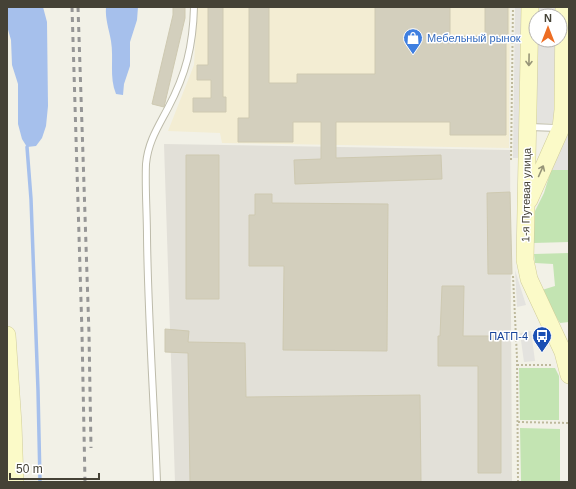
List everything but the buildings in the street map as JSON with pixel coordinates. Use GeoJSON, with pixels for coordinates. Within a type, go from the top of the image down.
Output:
{"type":"FeatureCollection","features":[{"type":"Feature","properties":{"kind":"street","name":"1-я Путевая улица"},"geometry":{"type":"LineString","coordinates":[[530,7],[525,260],[529,279],[563,352],[569,375]]}},
{"type":"Feature","properties":{"kind":"street"},"geometry":{"type":"LineString","coordinates":[[526,207],[565,128],[563,110],[564,7]]}},
{"type":"Feature","properties":{"kind":"street"},"geometry":{"type":"LineString","coordinates":[[7,335],[15,482]]}},
{"type":"Feature","properties":{"kind":"lane"},"geometry":{"type":"LineString","coordinates":[[157,482],[148,293],[146,163],[151,142],[157,127],[168,108],[187,64],[194,28],[194,7]]}},
{"type":"Feature","properties":{"kind":"lane"},"geometry":{"type":"LineString","coordinates":[[527,127],[565,128]]}},
{"type":"Feature","properties":{"kind":"path"},"geometry":{"type":"LineString","coordinates":[[517,365],[551,365]]}},
{"type":"Feature","properties":{"kind":"path"},"geometry":{"type":"LineString","coordinates":[[518,422],[569,423]]}},
{"type":"Feature","properties":{"kind":"shaded area"},"geometry":{"type":"Polygon","coordinates":[[[197,7],[510,7],[509,148],[222,143],[220,133],[168,131],[194,65],[197,7]]]}},
{"type":"Feature","properties":{"kind":"shaded area"},"geometry":{"type":"Polygon","coordinates":[[[515,7],[526,7],[523,158],[513,158],[515,7]]]}},
{"type":"Feature","properties":{"kind":"shaded area"},"geometry":{"type":"Polygon","coordinates":[[[535,7],[558,7],[558,8],[535,7]]]}},
{"type":"Feature","properties":{"kind":"shaded area"},"geometry":{"type":"Polygon","coordinates":[[[534,48],[557,48],[556,123],[533,123],[534,48]]]}},
{"type":"Feature","properties":{"kind":"shaded area"},"geometry":{"type":"Polygon","coordinates":[[[566,133],[569,133],[569,170],[551,170],[566,133]]]}},
{"type":"Feature","properties":{"kind":"shaded area","name":"ПАТП-4"},"geometry":{"type":"Polygon","coordinates":[[[164,144],[510,150],[512,482],[175,482],[164,144]]]}},
{"type":"Feature","properties":{"kind":"shaded area"},"geometry":{"type":"Polygon","coordinates":[[[515,270],[526,305],[517,307],[515,270]]]}},
{"type":"Feature","properties":{"kind":"shaded area"},"geometry":{"type":"Polygon","coordinates":[[[531,331],[535,361],[524,362],[520,333],[531,331]]]}},
{"type":"Feature","properties":{"kind":"green space"},"geometry":{"type":"Polygon","coordinates":[[[551,170],[569,170],[569,242],[533,243],[534,213],[544,193],[551,170]]]}},
{"type":"Feature","properties":{"kind":"green space"},"geometry":{"type":"Polygon","coordinates":[[[569,253],[569,322],[560,323],[542,290],[555,286],[553,264],[535,263],[534,254],[569,253]]]}},
{"type":"Feature","properties":{"kind":"green space"},"geometry":{"type":"Polygon","coordinates":[[[519,368],[555,368],[559,376],[559,420],[520,420],[519,368]]]}},
{"type":"Feature","properties":{"kind":"green space"},"geometry":{"type":"Polygon","coordinates":[[[520,428],[560,429],[560,481],[521,481],[520,428]]]}},
{"type":"Feature","properties":{"kind":"water"},"geometry":{"type":"Polygon","coordinates":[[[7,7],[43,7],[47,22],[48,106],[46,126],[42,138],[36,146],[27,147],[22,139],[18,124],[18,84],[12,65],[11,40],[7,26],[7,7]]]}},
{"type":"Feature","properties":{"kind":"water"},"geometry":{"type":"Polygon","coordinates":[[[106,7],[138,7],[137,20],[130,42],[130,66],[124,84],[123,95],[116,94],[114,88],[112,75],[112,48],[106,7]]]}},
{"type":"Feature","properties":{"kind":"waterway"},"geometry":{"type":"LineString","coordinates":[[27,147],[31,199],[40,482]]}},
{"type":"Feature","properties":{"kind":"railway"},"geometry":{"type":"LineString","coordinates":[[72,7],[85,482]]}},
{"type":"Feature","properties":{"kind":"railway"},"geometry":{"type":"LineString","coordinates":[[78,7],[89,334],[91,448]]}},
{"type":"Feature","properties":{"kind":"place","name":"Мебельный рынок"},"geometry":{"type":"Point","coordinates":[413,55]}},
{"type":"Feature","properties":{"kind":"place","name":"ПАТП-4"},"geometry":{"type":"Point","coordinates":[542,353]}}]}
